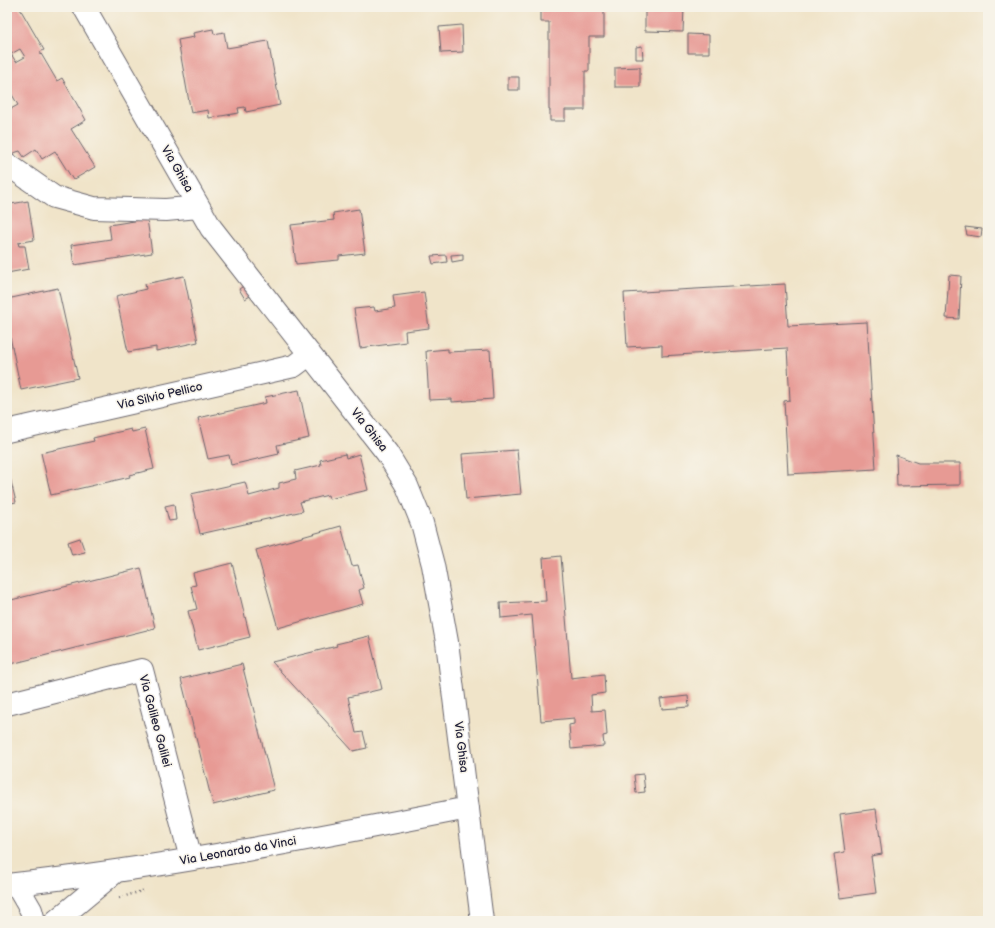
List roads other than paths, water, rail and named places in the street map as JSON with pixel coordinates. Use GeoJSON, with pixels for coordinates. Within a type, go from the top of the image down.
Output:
{"type":"FeatureCollection","features":[{"type":"Feature","properties":{"kind":"street","name":"Via Ghisa"},"geometry":{"type":"LineString","coordinates":[[84,7],[211,228],[387,453],[407,486],[422,523],[433,565],[447,642],[482,921]]}},
{"type":"Feature","properties":{"kind":"street"},"geometry":{"type":"LineString","coordinates":[[7,164],[54,196],[94,208],[166,210],[198,207]]}},
{"type":"Feature","properties":{"kind":"street","name":"Via Silvio Pellico"},"geometry":{"type":"LineString","coordinates":[[7,431],[294,366],[310,354]]}},
{"type":"Feature","properties":{"kind":"street","name":"Via Galileo Galilei"},"geometry":{"type":"LineString","coordinates":[[7,704],[142,670],[191,859]]}},
{"type":"Feature","properties":{"kind":"street","name":"Via Leonardo da Vinci"},"geometry":{"type":"LineString","coordinates":[[10,890],[280,844],[468,808]]}},
{"type":"Feature","properties":{"kind":"street"},"geometry":{"type":"LineString","coordinates":[[56,921],[115,872]]}},
{"type":"Feature","properties":{"kind":"street"},"geometry":{"type":"LineString","coordinates":[[10,890],[30,910],[34,921]]}}]}
